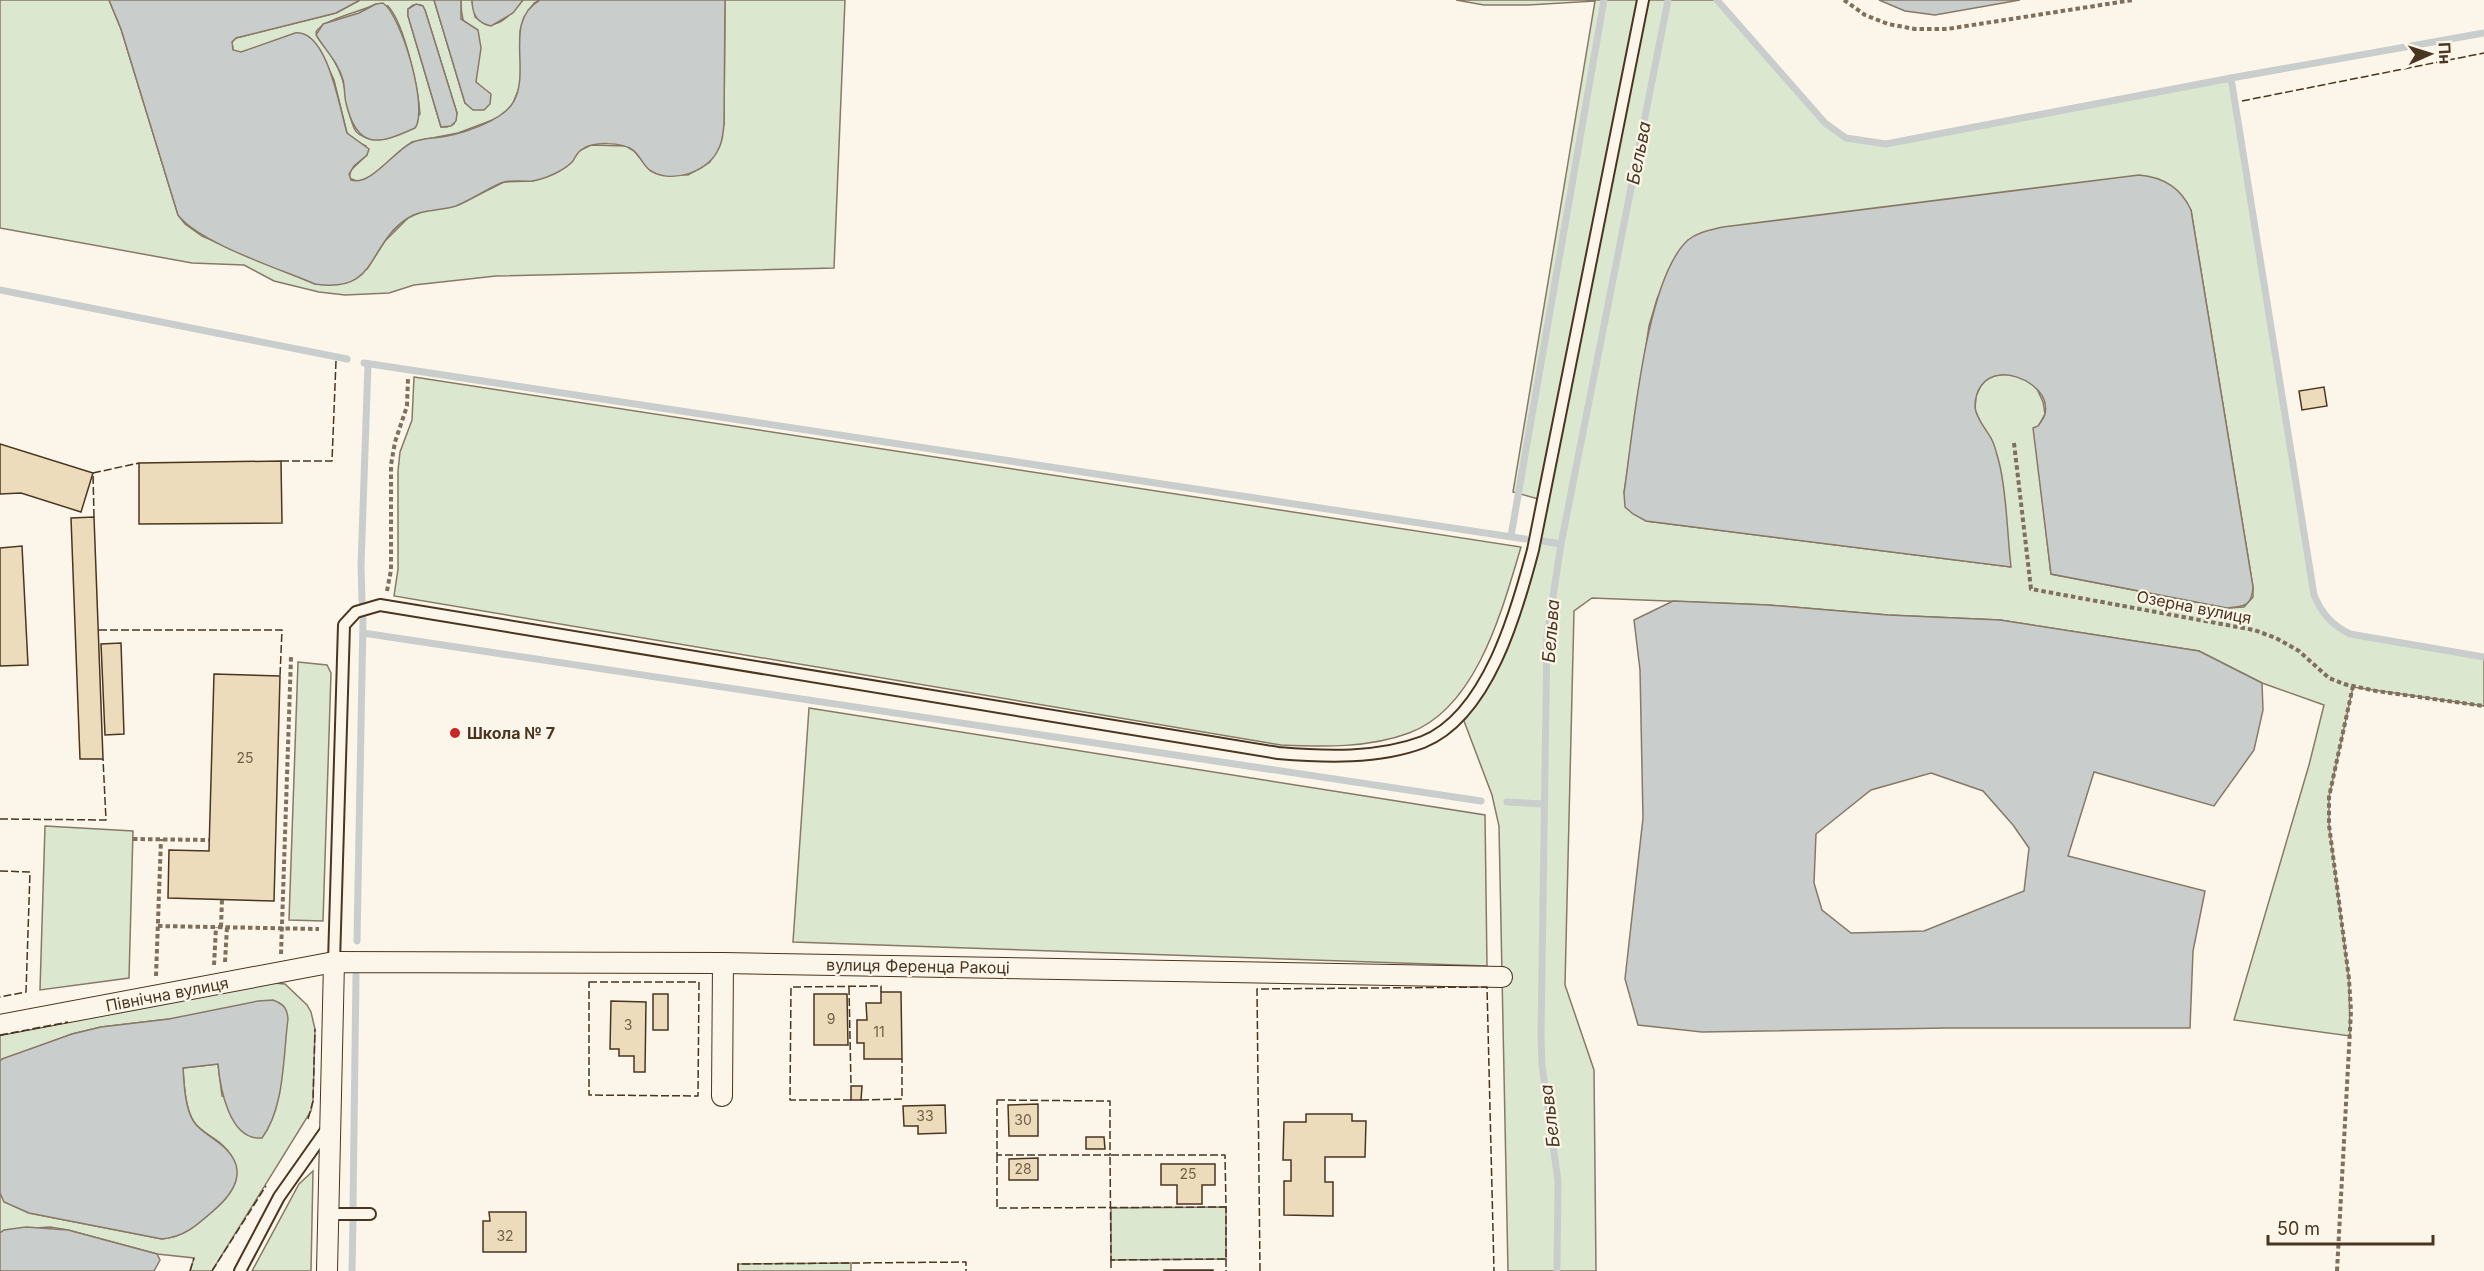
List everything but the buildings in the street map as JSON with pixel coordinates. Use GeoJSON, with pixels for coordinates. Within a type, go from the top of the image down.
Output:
{"type":"FeatureCollection","features":[{"type":"Feature","properties":{"kind":"street","name":"Північна вулиця"},"geometry":{"type":"LineString","coordinates":[[0,1025],[333,962]]}},
{"type":"Feature","properties":{"kind":"street","name":"вулиця Ференца Ракоці"},"geometry":{"type":"LineString","coordinates":[[333,962],[723,963],[1502,976]]}},
{"type":"Feature","properties":{"kind":"street"},"geometry":{"type":"LineString","coordinates":[[327,1271],[333,962]]}},
{"type":"Feature","properties":{"kind":"street"},"geometry":{"type":"LineString","coordinates":[[722,1096],[723,963]]}},
{"type":"Feature","properties":{"kind":"lane"},"geometry":{"type":"LineString","coordinates":[[333,962],[344,625],[356,612],[380,605],[1278,753],[1344,756],[1376,753],[1425,741],[1443,729],[1461,713],[1475,695],[1501,648],[1523,590],[1533,550],[1643,0]]}},
{"type":"Feature","properties":{"kind":"lane"},"geometry":{"type":"LineString","coordinates":[[240,1271],[279,1197],[330,1124]]}},
{"type":"Feature","properties":{"kind":"lane"},"geometry":{"type":"LineString","coordinates":[[328,1214],[370,1214]]}},
{"type":"Feature","properties":{"kind":"path"},"geometry":{"type":"LineString","coordinates":[[1844,0],[1865,15],[1888,24],[1915,29],[1947,29],[2133,0]]}},
{"type":"Feature","properties":{"kind":"path"},"geometry":{"type":"LineString","coordinates":[[380,605],[390,579],[391,465],[395,442],[406,412],[408,380]]}},
{"type":"Feature","properties":{"kind":"path","name":"Озерна вулиця"},"geometry":{"type":"LineString","coordinates":[[2014,443],[2031,590],[2254,630],[2276,638],[2299,651],[2329,678],[2353,686],[2484,706]]}},
{"type":"Feature","properties":{"kind":"path"},"geometry":{"type":"LineString","coordinates":[[280,972],[291,657]]}},
{"type":"Feature","properties":{"kind":"path"},"geometry":{"type":"LineString","coordinates":[[2337,1271],[2350,1011],[2349,979],[2329,825],[2329,797],[2353,686]]}},
{"type":"Feature","properties":{"kind":"path"},"geometry":{"type":"LineString","coordinates":[[133,839],[209,840]]}},
{"type":"Feature","properties":{"kind":"path"},"geometry":{"type":"LineString","coordinates":[[156,996],[161,839]]}},
{"type":"Feature","properties":{"kind":"path"},"geometry":{"type":"LineString","coordinates":[[214,973],[222,899]]}},
{"type":"Feature","properties":{"kind":"path"},"geometry":{"type":"LineString","coordinates":[[158,926],[334,929]]}},
{"type":"Feature","properties":{"kind":"green space"},"geometry":{"type":"Polygon","coordinates":[[[0,0],[109,0],[121,29],[178,215],[185,224],[202,236],[315,284],[367,269],[385,241],[409,217],[424,211],[458,205],[504,182],[533,181],[573,160],[579,151],[591,145],[626,146],[634,151],[651,171],[662,174],[688,175],[710,162],[724,124],[725,0],[845,0],[834,268],[496,276],[414,285],[389,293],[345,295],[319,292],[274,281],[244,265],[192,263],[0,228],[0,0]]]}},
{"type":"Feature","properties":{"kind":"green space"},"geometry":{"type":"Polygon","coordinates":[[[360,0],[434,0],[465,103],[481,88],[476,82],[476,71],[463,21],[461,0],[472,0],[475,17],[482,22],[495,24],[507,17],[523,0],[540,0],[534,3],[520,31],[522,81],[507,111],[498,118],[458,133],[412,142],[368,179],[359,182],[349,178],[351,170],[367,155],[366,146],[353,140],[347,133],[334,80],[320,50],[236,52],[233,50],[232,42],[236,38],[336,13],[360,0]],[[376,4],[326,23],[316,32],[340,72],[355,130],[364,137],[377,140],[398,134],[420,114],[417,89],[400,27],[388,6],[376,4]],[[413,5],[408,9],[408,16],[441,127],[447,127],[454,124],[457,113],[425,10],[421,5],[413,5]]]}},
{"type":"Feature","properties":{"kind":"green space"},"geometry":{"type":"Polygon","coordinates":[[[1456,0],[1717,0],[1825,123],[1846,136],[1861,141],[1886,144],[2231,78],[2314,595],[2328,618],[2350,634],[2484,657],[2484,706],[2353,687],[2329,797],[2329,825],[2349,979],[2350,1036],[2234,1020],[2309,765],[2324,705],[2262,683],[2199,651],[2000,620],[1888,615],[1768,605],[1592,598],[1574,611],[1565,985],[1594,1070],[1596,1271],[1508,1271],[1499,826],[1492,795],[1461,713],[1501,648],[1542,500],[1513,492],[1595,1],[1484,5],[1456,0]],[[2191,210],[1678,253],[1657,299],[1649,326],[1624,493],[1646,521],[2010,567],[1999,464],[1975,410],[1976,396],[1983,381],[1996,375],[2012,374],[2027,380],[2037,389],[2043,402],[2045,414],[2038,427],[2034,428],[2051,574],[2227,608],[2244,607],[2253,597],[2191,210]]]}},
{"type":"Feature","properties":{"kind":"green space"},"geometry":{"type":"Polygon","coordinates":[[[414,377],[1521,547],[1505,599],[1483,654],[1469,680],[1453,702],[1433,720],[1409,733],[1362,744],[1281,745],[394,596],[398,569],[398,471],[400,452],[412,420],[414,377]]]}},
{"type":"Feature","properties":{"kind":"green space"},"geometry":{"type":"Polygon","coordinates":[[[298,662],[327,665],[331,673],[323,921],[289,920],[298,662]]]}},
{"type":"Feature","properties":{"kind":"green space"},"geometry":{"type":"Polygon","coordinates":[[[809,708],[1485,815],[1487,966],[793,942],[809,708]]]}},
{"type":"Feature","properties":{"kind":"green space"},"geometry":{"type":"Polygon","coordinates":[[[45,826],[133,831],[129,978],[40,990],[45,826]]]}},
{"type":"Feature","properties":{"kind":"green space"},"geometry":{"type":"Polygon","coordinates":[[[273,983],[285,984],[307,1005],[311,1012],[315,1029],[311,1111],[212,1271],[190,1271],[194,1258],[157,1254],[68,1230],[50,1227],[5,1230],[0,1233],[0,1193],[5,1202],[29,1213],[162,1239],[183,1233],[213,1211],[233,1186],[236,1169],[234,1160],[228,1151],[194,1122],[186,1096],[183,1068],[218,1064],[222,1096],[274,1111],[169,1019],[101,1027],[72,1034],[0,1061],[0,1035],[273,983]]]}},
{"type":"Feature","properties":{"kind":"green space"},"geometry":{"type":"Polygon","coordinates":[[[313,1171],[311,1271],[252,1271],[299,1184],[313,1171]]]}},
{"type":"Feature","properties":{"kind":"green space"},"geometry":{"type":"Polygon","coordinates":[[[1226,1207],[1226,1259],[1111,1260],[1111,1208],[1226,1207]]]}},
{"type":"Feature","properties":{"kind":"green space"},"geometry":{"type":"Polygon","coordinates":[[[851,1263],[851,1271],[738,1271],[738,1264],[851,1263]]]}},
{"type":"Feature","properties":{"kind":"shaded area"},"geometry":{"type":"Polygon","coordinates":[[[109,0],[360,0],[336,13],[236,38],[232,42],[233,50],[241,52],[295,33],[306,35],[316,44],[331,73],[347,133],[369,149],[367,155],[354,166],[349,174],[351,180],[359,181],[374,173],[411,143],[475,128],[494,119],[509,108],[518,88],[520,33],[523,20],[529,9],[540,0],[725,0],[722,141],[713,158],[706,164],[689,174],[679,176],[659,175],[651,171],[633,150],[622,145],[599,144],[586,147],[578,152],[569,165],[548,176],[532,181],[505,182],[456,206],[413,215],[395,229],[361,275],[351,282],[336,285],[315,284],[221,245],[188,225],[178,215],[121,29],[109,0]]]}},
{"type":"Feature","properties":{"kind":"shaded area"},"geometry":{"type":"Polygon","coordinates":[[[434,0],[461,0],[461,19],[478,30],[481,48],[476,82],[491,94],[490,104],[484,110],[473,110],[465,103],[434,0]]]}},
{"type":"Feature","properties":{"kind":"shaded area"},"geometry":{"type":"Polygon","coordinates":[[[472,0],[523,0],[513,13],[491,26],[478,20],[472,0]]]}},
{"type":"Feature","properties":{"kind":"shaded area"},"geometry":{"type":"Polygon","coordinates":[[[1879,0],[2020,0],[1935,15],[1905,11],[1879,0]]]}},
{"type":"Feature","properties":{"kind":"shaded area"},"geometry":{"type":"Polygon","coordinates":[[[383,3],[398,25],[405,44],[419,103],[415,128],[380,140],[363,136],[356,129],[346,103],[341,74],[316,35],[323,24],[383,3]]]}},
{"type":"Feature","properties":{"kind":"shaded area"},"geometry":{"type":"Polygon","coordinates":[[[416,4],[423,6],[425,10],[457,113],[456,121],[451,126],[441,127],[408,16],[408,9],[416,4]]]}},
{"type":"Feature","properties":{"kind":"shaded area"},"geometry":{"type":"Polygon","coordinates":[[[2139,175],[2156,178],[2171,185],[2187,202],[2191,210],[2253,587],[2251,598],[2246,604],[2227,608],[2051,574],[2033,428],[2038,426],[2044,417],[2045,405],[2043,398],[2032,385],[2008,375],[1994,376],[1985,382],[1978,390],[1975,407],[1993,442],[2002,474],[2011,567],[1646,521],[1625,507],[1624,493],[1637,397],[1651,322],[1661,288],[1673,260],[1692,237],[1723,227],[2139,175]]]}},
{"type":"Feature","properties":{"kind":"shaded area"},"geometry":{"type":"Polygon","coordinates":[[[1673,601],[2000,620],[2199,651],[2262,683],[2263,710],[2254,750],[2214,806],[2094,772],[2068,856],[2205,891],[2193,951],[2190,1028],[1947,1028],[1702,1032],[1638,1025],[1625,979],[1643,818],[1640,670],[1634,620],[1673,601]],[[1931,773],[1871,790],[1816,834],[1814,883],[1822,910],[1851,933],[1924,931],[2024,891],[2029,848],[2013,825],[1983,791],[1931,773]]]}},
{"type":"Feature","properties":{"kind":"shaded area"},"geometry":{"type":"Polygon","coordinates":[[[273,1000],[284,1006],[288,1019],[279,1096],[270,1126],[262,1138],[251,1137],[241,1131],[234,1122],[224,1098],[218,1064],[183,1068],[191,1117],[199,1128],[228,1152],[237,1169],[237,1178],[229,1195],[195,1226],[177,1236],[162,1239],[29,1213],[4,1202],[0,1193],[0,1061],[2,1059],[72,1034],[101,1027],[169,1019],[273,1000]]]}},
{"type":"Feature","properties":{"kind":"shaded area"},"geometry":{"type":"Polygon","coordinates":[[[26,1227],[68,1230],[157,1254],[160,1260],[154,1271],[0,1271],[0,1233],[4,1230],[26,1227]]]}},
{"type":"Feature","properties":{"kind":"waterway"},"geometry":{"type":"LineString","coordinates":[[1511,536],[1604,0]]}},
{"type":"Feature","properties":{"kind":"waterway","name":"Бельва"},"geometry":{"type":"LineString","coordinates":[[1557,1271],[1558,1181],[1542,1065],[1541,1036],[1547,636],[1561,544],[1668,0]]}},
{"type":"Feature","properties":{"kind":"waterway"},"geometry":{"type":"LineString","coordinates":[[1717,0],[1825,123],[1846,138],[1886,144],[2231,78],[2484,33]]}},
{"type":"Feature","properties":{"kind":"waterway"},"geometry":{"type":"LineString","coordinates":[[2231,78],[2314,595],[2328,618],[2350,634],[2484,657]]}},
{"type":"Feature","properties":{"kind":"waterway"},"geometry":{"type":"LineString","coordinates":[[0,290],[347,359]]}},
{"type":"Feature","properties":{"kind":"waterway"},"geometry":{"type":"LineString","coordinates":[[364,363],[1525,539]]}},
{"type":"Feature","properties":{"kind":"waterway"},"geometry":{"type":"LineString","coordinates":[[362,601],[361,566],[368,364]]}},
{"type":"Feature","properties":{"kind":"waterway"},"geometry":{"type":"LineString","coordinates":[[1543,541],[1561,544]]}},
{"type":"Feature","properties":{"kind":"waterway"},"geometry":{"type":"LineString","coordinates":[[357,941],[363,619]]}},
{"type":"Feature","properties":{"kind":"waterway"},"geometry":{"type":"LineString","coordinates":[[363,633],[1481,801]]}},
{"type":"Feature","properties":{"kind":"waterway"},"geometry":{"type":"LineString","coordinates":[[1507,802],[1544,804]]}},
{"type":"Feature","properties":{"kind":"waterway"},"geometry":{"type":"LineString","coordinates":[[353,1208],[356,975]]}},
{"type":"Feature","properties":{"kind":"waterway"},"geometry":{"type":"LineString","coordinates":[[352,1271],[353,1221]]}},
{"type":"Feature","properties":{"kind":"fence"},"geometry":{"type":"LineString","coordinates":[[2242,101],[2484,53]]}},
{"type":"Feature","properties":{"kind":"fence"},"geometry":{"type":"LineString","coordinates":[[281,461],[332,461],[336,361]]}},
{"type":"Feature","properties":{"kind":"fence"},"geometry":{"type":"LineString","coordinates":[[94,517],[93,473],[139,463]]}},
{"type":"Feature","properties":{"kind":"fence"},"geometry":{"type":"LineString","coordinates":[[99,630],[282,630],[280,676]]}},
{"type":"Feature","properties":{"kind":"fence"},"geometry":{"type":"LineString","coordinates":[[0,819],[106,820],[103,759]]}},
{"type":"Feature","properties":{"kind":"fence"},"geometry":{"type":"LineString","coordinates":[[0,871],[30,872],[26,992],[0,997]]}},
{"type":"Feature","properties":{"kind":"fence"},"geometry":{"type":"LineString","coordinates":[[589,982],[699,982],[698,1096],[589,1095],[589,982]]}},
{"type":"Feature","properties":{"kind":"fence"},"geometry":{"type":"LineString","coordinates":[[851,1100],[790,1100],[791,987],[881,986],[881,992]]}},
{"type":"Feature","properties":{"kind":"fence"},"geometry":{"type":"LineString","coordinates":[[849,987],[851,1086]]}},
{"type":"Feature","properties":{"kind":"fence"},"geometry":{"type":"LineString","coordinates":[[1260,1271],[1257,989],[1487,987],[1494,1271]]}},
{"type":"Feature","properties":{"kind":"fence"},"geometry":{"type":"LineString","coordinates":[[0,1035],[68,1022]]}},
{"type":"Feature","properties":{"kind":"fence"},"geometry":{"type":"LineString","coordinates":[[308,1119],[313,1101],[315,1029]]}},
{"type":"Feature","properties":{"kind":"fence"},"geometry":{"type":"LineString","coordinates":[[861,1100],[902,1099],[902,1059]]}},
{"type":"Feature","properties":{"kind":"fence"},"geometry":{"type":"LineString","coordinates":[[997,1100],[1110,1101],[1110,1155],[997,1155],[997,1100]]}},
{"type":"Feature","properties":{"kind":"fence"},"geometry":{"type":"LineString","coordinates":[[997,1155],[997,1208],[1226,1207],[1225,1155],[1110,1155],[1111,1260],[1226,1259],[1226,1207]]}},
{"type":"Feature","properties":{"kind":"fence"},"geometry":{"type":"LineString","coordinates":[[212,1271],[266,1186]]}},
{"type":"Feature","properties":{"kind":"fence"},"geometry":{"type":"LineString","coordinates":[[190,1271],[194,1258]]}},
{"type":"Feature","properties":{"kind":"fence"},"geometry":{"type":"LineString","coordinates":[[1226,1259],[1226,1271]]}},
{"type":"Feature","properties":{"kind":"fence"},"geometry":{"type":"LineString","coordinates":[[1111,1260],[1111,1271]]}},
{"type":"Feature","properties":{"kind":"fence"},"geometry":{"type":"LineString","coordinates":[[738,1271],[738,1264],[966,1262],[966,1271]]}},
{"type":"Feature","properties":{"kind":"place","name":"Школа № 7"},"geometry":{"type":"Point","coordinates":[455,733]}}]}
